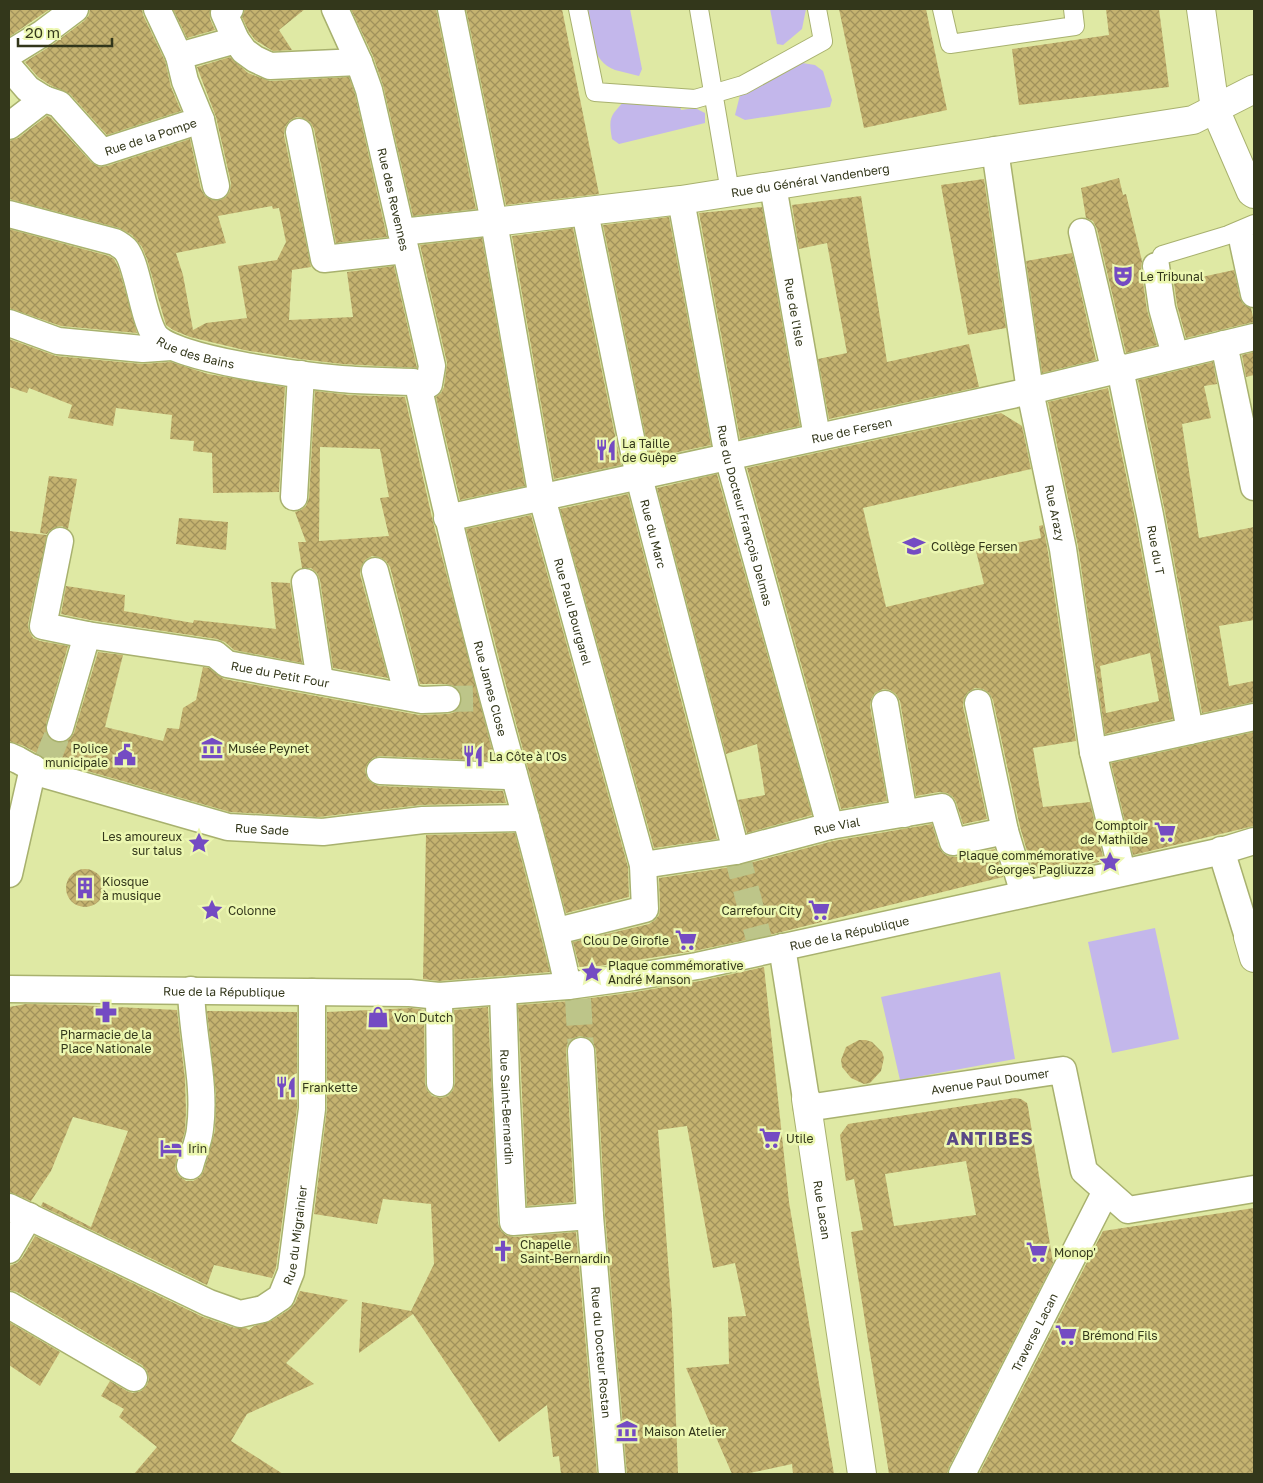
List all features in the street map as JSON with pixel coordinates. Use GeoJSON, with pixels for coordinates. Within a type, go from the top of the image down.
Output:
{"type":"FeatureCollection","features":[{"type":"Feature","properties":{"kind":"street"},"geometry":{"type":"LineString","coordinates":[[9,54],[43,33],[75,9]]}},
{"type":"Feature","properties":{"kind":"street","name":"Rue de la Pompe"},"geometry":{"type":"LineString","coordinates":[[157,9],[179,56],[185,80],[201,120],[216,186]]}},
{"type":"Feature","properties":{"kind":"street"},"geometry":{"type":"LineString","coordinates":[[230,9],[224,13],[236,40],[255,59],[270,66],[359,62]]}},
{"type":"Feature","properties":{"kind":"street","name":"Rue des Revennes"},"geometry":{"type":"LineString","coordinates":[[335,9],[359,62],[368,90],[432,366],[429,384],[419,389]]}},
{"type":"Feature","properties":{"kind":"street","name":"Rue Paul Bourgarel"},"geometry":{"type":"LineString","coordinates":[[451,9],[494,222],[542,498],[643,865],[645,910],[557,931]]}},
{"type":"Feature","properties":{"kind":"street"},"geometry":{"type":"LineString","coordinates":[[1201,9],[1215,110],[1251,192],[1254,194]]}},
{"type":"Feature","properties":{"kind":"street"},"geometry":{"type":"LineString","coordinates":[[179,56],[236,40]]}},
{"type":"Feature","properties":{"kind":"street"},"geometry":{"type":"LineString","coordinates":[[9,67],[28,89],[44,100],[9,126]]}},
{"type":"Feature","properties":{"kind":"street","name":"Rue du Général Vandenberg"},"geometry":{"type":"LineString","coordinates":[[298,132],[324,259],[494,222],[681,200],[1193,120],[1254,89]]}},
{"type":"Feature","properties":{"kind":"street","name":"Rue de la Pompe"},"geometry":{"type":"LineString","coordinates":[[44,100],[59,104],[102,152],[201,120]]}},
{"type":"Feature","properties":{"kind":"street","name":"Rue Arazy"},"geometry":{"type":"LineString","coordinates":[[995,150],[1030,391],[1062,549],[1093,752],[1122,872]]}},
{"type":"Feature","properties":{"kind":"street","name":"Rue de l'Isle"},"geometry":{"type":"LineString","coordinates":[[773,186],[817,438]]}},
{"type":"Feature","properties":{"kind":"street","name":"Rue du Docteur François Delmas"},"geometry":{"type":"LineString","coordinates":[[681,200],[728,457],[830,826]]}},
{"type":"Feature","properties":{"kind":"street","name":"Rue du Marc"},"geometry":{"type":"LineString","coordinates":[[586,212],[639,477],[736,851]]}},
{"type":"Feature","properties":{"kind":"street","name":"Rue des Bains"},"geometry":{"type":"LineString","coordinates":[[9,214],[116,242],[126,250],[132,262],[146,316],[156,337],[171,347],[199,356],[301,374],[343,379],[413,382],[419,389]]}},
{"type":"Feature","properties":{"kind":"street","name":"Rue du T"},"geometry":{"type":"LineString","coordinates":[[1082,232],[1112,360],[1120,369],[1150,515],[1190,731]]}},
{"type":"Feature","properties":{"kind":"street"},"geometry":{"type":"LineString","coordinates":[[1249,241],[1254,294]]}},
{"type":"Feature","properties":{"kind":"street"},"geometry":{"type":"LineString","coordinates":[[1159,260],[1162,308],[1174,355]]}},
{"type":"Feature","properties":{"kind":"street"},"geometry":{"type":"LineString","coordinates":[[9,323],[58,341],[143,349],[171,347]]}},
{"type":"Feature","properties":{"kind":"street","name":"Rue de Fersen"},"geometry":{"type":"LineString","coordinates":[[447,518],[1030,391],[1254,337]]}},
{"type":"Feature","properties":{"kind":"street"},"geometry":{"type":"LineString","coordinates":[[1224,344],[1254,487]]}},
{"type":"Feature","properties":{"kind":"street"},"geometry":{"type":"LineString","coordinates":[[294,497],[301,374]]}},
{"type":"Feature","properties":{"kind":"street","name":"Rue James Close"},"geometry":{"type":"LineString","coordinates":[[419,389],[447,518],[514,774],[574,990]]}},
{"type":"Feature","properties":{"kind":"street","name":"Rue du Petit Four"},"geometry":{"type":"LineString","coordinates":[[60,541],[43,626],[87,635],[215,654],[228,664],[422,700],[447,699]]}},
{"type":"Feature","properties":{"kind":"street"},"geometry":{"type":"LineString","coordinates":[[375,571],[408,697]]}},
{"type":"Feature","properties":{"kind":"street"},"geometry":{"type":"LineString","coordinates":[[305,582],[320,681]]}},
{"type":"Feature","properties":{"kind":"street"},"geometry":{"type":"LineString","coordinates":[[60,728],[87,635]]}},
{"type":"Feature","properties":{"kind":"street"},"geometry":{"type":"LineString","coordinates":[[978,703],[1005,831],[1024,894]]}},
{"type":"Feature","properties":{"kind":"street"},"geometry":{"type":"LineString","coordinates":[[885,704],[904,814]]}},
{"type":"Feature","properties":{"kind":"street"},"geometry":{"type":"LineString","coordinates":[[1093,752],[1254,717]]}},
{"type":"Feature","properties":{"kind":"street","name":"Rue Sade"},"geometry":{"type":"LineString","coordinates":[[9,756],[41,768],[228,827],[323,832],[423,820],[526,818]]}},
{"type":"Feature","properties":{"kind":"street"},"geometry":{"type":"LineString","coordinates":[[9,874],[41,768]]}},
{"type":"Feature","properties":{"kind":"street"},"geometry":{"type":"LineString","coordinates":[[380,771],[506,776],[514,774]]}},
{"type":"Feature","properties":{"kind":"street","name":"Rue Vial"},"geometry":{"type":"LineString","coordinates":[[643,865],[736,851],[830,826],[942,807],[953,842],[1005,831]]}},
{"type":"Feature","properties":{"kind":"street","name":"Rue de la République"},"geometry":{"type":"LineString","coordinates":[[9,989],[410,992],[439,996],[574,990],[697,966],[1221,850],[1254,841]]}},
{"type":"Feature","properties":{"kind":"street"},"geometry":{"type":"LineString","coordinates":[[1221,850],[1252,944]]}},
{"type":"Feature","properties":{"kind":"street","name":"Rue Lacan"},"geometry":{"type":"LineString","coordinates":[[782,947],[862,1474]]}},
{"type":"Feature","properties":{"kind":"street"},"geometry":{"type":"LineString","coordinates":[[190,1166],[200,1130],[201,1083],[191,1011],[191,990]]}},
{"type":"Feature","properties":{"kind":"street","name":"Rue du Migrainier"},"geometry":{"type":"LineString","coordinates":[[19,1212],[209,1303],[240,1314],[263,1309],[281,1297],[291,1272],[312,1109],[312,992]]}},
{"type":"Feature","properties":{"kind":"street","name":"Rue Saint-Bernardin"},"geometry":{"type":"LineString","coordinates":[[504,992],[506,1082],[513,1222],[590,1216]]}},
{"type":"Feature","properties":{"kind":"street"},"geometry":{"type":"LineString","coordinates":[[439,996],[440,1082]]}},
{"type":"Feature","properties":{"kind":"street","name":"Rue du Docteur Rostan"},"geometry":{"type":"LineString","coordinates":[[581,1051],[590,1216],[612,1474]]}},
{"type":"Feature","properties":{"kind":"street","name":"Avenue Paul Doumer"},"geometry":{"type":"LineString","coordinates":[[806,1103],[1063,1070],[1084,1171],[1128,1210],[1254,1189]]}},
{"type":"Feature","properties":{"kind":"street","name":"Traverse Lacan"},"geometry":{"type":"LineString","coordinates":[[962,1474],[1106,1191]]}},
{"type":"Feature","properties":{"kind":"street"},"geometry":{"type":"LineString","coordinates":[[9,1250],[19,1212]]}},
{"type":"Feature","properties":{"kind":"street"},"geometry":{"type":"LineString","coordinates":[[9,1305],[134,1378]]}},
{"type":"Feature","properties":{"kind":"lane"},"geometry":{"type":"LineString","coordinates":[[578,9],[595,92],[695,99],[743,85],[823,41],[817,9]]}},
{"type":"Feature","properties":{"kind":"lane"},"geometry":{"type":"LineString","coordinates":[[699,9],[730,192]]}},
{"type":"Feature","properties":{"kind":"lane"},"geometry":{"type":"LineString","coordinates":[[942,9],[950,44],[1075,26],[1072,9]]}},
{"type":"Feature","properties":{"kind":"lane"},"geometry":{"type":"LineString","coordinates":[[1159,260],[1228,235],[1249,241]]}},
{"type":"Feature","properties":{"kind":"shaded area"},"geometry":{"type":"Polygon","coordinates":[[[585,9],[630,9],[642,69],[639,76],[615,70],[601,60],[592,44],[585,9]]]}},
{"type":"Feature","properties":{"kind":"shaded area"},"geometry":{"type":"Polygon","coordinates":[[[770,9],[806,9],[802,29],[783,45],[777,44],[770,9]]]}},
{"type":"Feature","properties":{"kind":"shaded area"},"geometry":{"type":"Polygon","coordinates":[[[796,62],[815,65],[823,71],[832,100],[830,107],[745,120],[735,115],[740,95],[767,77],[796,62]]]}},
{"type":"Feature","properties":{"kind":"shaded area"},"geometry":{"type":"Polygon","coordinates":[[[625,100],[680,105],[681,110],[695,108],[705,113],[705,123],[619,144],[612,139],[610,125],[614,113],[625,100]]]}},
{"type":"Feature","properties":{"kind":"shaded area"},"geometry":{"type":"Polygon","coordinates":[[[1155,928],[1179,1039],[1112,1053],[1088,942],[1155,928]]]}},
{"type":"Feature","properties":{"kind":"shaded area"},"geometry":{"type":"Polygon","coordinates":[[[1000,972],[1015,1059],[900,1080],[881,997],[1000,972]]]}},
{"type":"Feature","properties":{"kind":"building"},"geometry":{"type":"Polygon","coordinates":[[[9,9],[50,9],[9,37],[9,9]]]}},
{"type":"Feature","properties":{"kind":"building"},"geometry":{"type":"Polygon","coordinates":[[[90,9],[142,9],[143,15],[165,61],[171,87],[181,111],[107,135],[70,94],[38,77],[25,62],[84,21],[89,15],[90,9]]]}},
{"type":"Feature","properties":{"kind":"building"},"geometry":{"type":"Polygon","coordinates":[[[173,9],[210,9],[210,19],[215,30],[187,38],[173,9]]]}},
{"type":"Feature","properties":{"kind":"building"},"geometry":{"type":"Polygon","coordinates":[[[245,9],[305,9],[279,30],[292,50],[273,51],[255,40],[242,17],[245,9]]]}},
{"type":"Feature","properties":{"kind":"building"},"geometry":{"type":"Polygon","coordinates":[[[351,9],[436,9],[476,209],[413,216],[383,85],[373,56],[351,9]]]}},
{"type":"Feature","properties":{"kind":"building"},"geometry":{"type":"Polygon","coordinates":[[[466,9],[562,9],[599,194],[506,205],[466,9]]]}},
{"type":"Feature","properties":{"kind":"building"},"geometry":{"type":"Polygon","coordinates":[[[839,9],[926,9],[947,110],[864,128],[839,9]]]}},
{"type":"Feature","properties":{"kind":"building"},"geometry":{"type":"Polygon","coordinates":[[[1106,9],[1159,9],[1169,87],[1019,105],[1012,49],[1109,35],[1106,9]]]}},
{"type":"Feature","properties":{"kind":"building"},"geometry":{"type":"Polygon","coordinates":[[[230,57],[248,73],[270,81],[349,77],[355,94],[387,237],[336,243],[314,129],[310,122],[303,118],[297,117],[290,120],[285,127],[284,135],[311,267],[292,270],[289,320],[353,317],[347,272],[394,266],[417,368],[342,364],[300,359],[244,350],[190,337],[173,330],[166,325],[147,259],[142,247],[132,235],[119,228],[9,199],[9,141],[18,138],[47,116],[91,162],[99,167],[190,139],[201,189],[205,196],[212,200],[220,200],[226,197],[230,191],[231,183],[216,117],[197,67],[230,57]],[[272,206],[218,216],[226,243],[176,253],[183,275],[193,330],[206,323],[247,318],[238,266],[277,260],[286,242],[279,208],[273,209],[272,206]]]}},
{"type":"Feature","properties":{"kind":"building","name":"Le Tribunal"},"geometry":{"type":"Polygon","coordinates":[[[1119,178],[1123,195],[1126,194],[1142,261],[1141,268],[1147,310],[1157,345],[1126,353],[1097,229],[1093,221],[1086,218],[1081,188],[1119,178]]]}},
{"type":"Feature","properties":{"kind":"building"},"geometry":{"type":"Polygon","coordinates":[[[984,179],[1006,328],[968,335],[941,185],[984,179]]]}},
{"type":"Feature","properties":{"kind":"building"},"geometry":{"type":"Polygon","coordinates":[[[861,196],[887,362],[969,344],[979,387],[829,419],[818,359],[847,353],[827,243],[799,249],[792,205],[861,196]]]}},
{"type":"Feature","properties":{"kind":"building"},"geometry":{"type":"Polygon","coordinates":[[[762,207],[800,426],[740,439],[699,213],[762,207]]]}},
{"type":"Feature","properties":{"kind":"building"},"geometry":{"type":"Polygon","coordinates":[[[669,217],[711,445],[650,458],[603,225],[669,217]]]}},
{"type":"Feature","properties":{"kind":"building"},"geometry":{"type":"Polygon","coordinates":[[[573,228],[621,465],[554,479],[512,236],[573,228]]]}},
{"type":"Feature","properties":{"kind":"building"},"geometry":{"type":"Polygon","coordinates":[[[9,229],[109,256],[114,259],[119,269],[137,333],[61,326],[9,308],[9,229]]]}},
{"type":"Feature","properties":{"kind":"building"},"geometry":{"type":"Polygon","coordinates":[[[482,238],[525,486],[460,500],[436,397],[444,387],[447,363],[420,245],[482,238]]]}},
{"type":"Feature","properties":{"kind":"building"},"geometry":{"type":"Polygon","coordinates":[[[1072,253],[1096,360],[1042,373],[1026,261],[1072,253]]]}},
{"type":"Feature","properties":{"kind":"building"},"geometry":{"type":"Polygon","coordinates":[[[1234,270],[1240,298],[1243,304],[1251,308],[1254,322],[1186,338],[1177,305],[1174,283],[1234,270]]]}},
{"type":"Feature","properties":{"kind":"building"},"geometry":{"type":"Polygon","coordinates":[[[9,339],[56,356],[142,364],[171,362],[208,374],[285,387],[279,492],[213,493],[212,453],[193,451],[194,441],[170,439],[172,415],[116,408],[113,426],[68,418],[72,405],[29,388],[27,393],[9,387],[9,339]]]}},
{"type":"Feature","properties":{"kind":"building"},"geometry":{"type":"Polygon","coordinates":[[[1254,352],[1254,375],[1246,377],[1242,355],[1254,352]]]}},
{"type":"Feature","properties":{"kind":"building"},"geometry":{"type":"Polygon","coordinates":[[[1213,362],[1217,384],[1204,386],[1211,418],[1182,424],[1199,538],[1254,527],[1254,620],[1219,626],[1229,686],[1254,681],[1254,702],[1202,713],[1165,512],[1138,380],[1213,362]]]}},
{"type":"Feature","properties":{"kind":"building"},"geometry":{"type":"Polygon","coordinates":[[[1108,388],[1173,719],[1105,734],[1078,546],[1048,402],[1108,388]],[[1150,653],[1100,666],[1106,713],[1159,701],[1150,653]]]}},
{"type":"Feature","properties":{"kind":"building"},"geometry":{"type":"Polygon","coordinates":[[[315,391],[349,395],[405,397],[433,522],[495,761],[380,756],[373,758],[365,770],[367,778],[379,786],[503,791],[506,803],[421,805],[319,817],[230,812],[49,760],[24,746],[9,741],[9,531],[47,535],[28,624],[33,638],[68,646],[46,724],[46,732],[49,738],[55,742],[64,742],[70,739],[74,733],[98,652],[123,655],[105,727],[163,741],[167,728],[179,729],[183,708],[196,700],[203,667],[209,668],[224,679],[419,715],[455,712],[460,706],[462,698],[460,691],[454,686],[446,684],[420,684],[390,567],[386,561],[379,557],[372,556],[365,560],[360,574],[388,678],[333,668],[320,580],[317,573],[311,568],[302,568],[298,542],[306,542],[295,512],[306,506],[309,498],[315,391]],[[320,447],[319,541],[389,536],[380,498],[389,497],[380,449],[320,447]]]}},
{"type":"Feature","properties":{"kind":"building","name":"Collège Fersen"},"geometry":{"type":"Polygon","coordinates":[[[1001,413],[1022,426],[1031,469],[863,508],[886,607],[984,584],[976,551],[1041,538],[1039,526],[1043,525],[1076,741],[1033,748],[1043,807],[1090,802],[1104,861],[1034,875],[1020,827],[993,700],[989,693],[983,689],[975,688],[968,692],[964,698],[963,706],[987,819],[963,824],[956,802],[947,793],[939,792],[916,796],[900,701],[896,694],[890,690],[883,689],[875,693],[871,699],[870,706],[887,801],[841,809],[747,468],[1001,413]]]}},
{"type":"Feature","properties":{"kind":"building"},"geometry":{"type":"Polygon","coordinates":[[[717,474],[812,815],[747,833],[738,800],[765,795],[757,744],[726,754],[657,488],[717,474]]]}},
{"type":"Feature","properties":{"kind":"building"},"geometry":{"type":"Polygon","coordinates":[[[49,476],[77,479],[68,529],[62,526],[56,527],[47,534],[40,533],[49,476]]]}},
{"type":"Feature","properties":{"kind":"building"},"geometry":{"type":"Polygon","coordinates":[[[628,494],[717,839],[654,848],[560,509],[628,494]]]}},
{"type":"Feature","properties":{"kind":"building"},"geometry":{"type":"Polygon","coordinates":[[[531,515],[628,867],[629,897],[566,913],[466,529],[531,515]]]}},
{"type":"Feature","properties":{"kind":"building"},"geometry":{"type":"Polygon","coordinates":[[[179,518],[228,522],[226,550],[176,544],[179,518]]]}},
{"type":"Feature","properties":{"kind":"building"},"geometry":{"type":"Polygon","coordinates":[[[271,582],[290,583],[302,663],[234,650],[225,642],[217,639],[61,614],[66,586],[125,595],[124,611],[193,623],[194,620],[276,629],[271,582]]]}},
{"type":"Feature","properties":{"kind":"building"},"geometry":{"type":"Polygon","coordinates":[[[1254,732],[1254,826],[1133,855],[1111,763],[1254,732]]]}},
{"type":"Feature","properties":{"kind":"building"},"geometry":{"type":"Polygon","coordinates":[[[932,824],[939,847],[948,856],[956,857],[995,849],[1003,877],[761,937],[694,951],[580,969],[573,942],[649,924],[655,920],[659,915],[660,908],[659,878],[738,866],[833,841],[932,824]]]}},
{"type":"Feature","properties":{"kind":"building"},"geometry":{"type":"Polygon","coordinates":[[[515,833],[550,972],[439,981],[423,979],[426,835],[515,833]]]}},
{"type":"Feature","properties":{"kind":"building","name":"Kiosque à musique"},"geometry":{"type":"Polygon","coordinates":[[[85,869],[99,874],[104,888],[99,902],[85,907],[71,902],[66,888],[71,874],[85,869]]]}},
{"type":"Feature","properties":{"kind":"building"},"geometry":{"type":"Polygon","coordinates":[[[764,967],[789,1202],[834,1474],[793,1474],[792,1464],[745,1474],[732,1474],[686,1368],[729,1364],[728,1317],[746,1316],[735,1263],[713,1268],[687,1126],[658,1130],[672,1313],[678,1474],[627,1474],[605,1215],[596,1050],[593,1042],[588,1038],[580,1036],[572,1039],[567,1045],[566,1051],[574,1202],[527,1206],[518,1005],[570,1001],[635,992],[700,981],[764,967]]]}},
{"type":"Feature","properties":{"kind":"building"},"geometry":{"type":"Polygon","coordinates":[[[26,1004],[177,1010],[185,1079],[186,1111],[185,1131],[175,1169],[179,1176],[186,1181],[193,1181],[200,1177],[204,1170],[215,1131],[216,1094],[207,1011],[297,1012],[297,1108],[276,1268],[272,1278],[214,1265],[207,1285],[41,1206],[43,1202],[91,1227],[128,1131],[73,1117],[51,1171],[31,1201],[9,1192],[9,1007],[26,1004]]]}},
{"type":"Feature","properties":{"kind":"building"},"geometry":{"type":"Polygon","coordinates":[[[488,1007],[498,1223],[501,1231],[506,1235],[514,1237],[576,1232],[597,1474],[561,1474],[559,1456],[553,1457],[547,1405],[499,1442],[413,1314],[359,1353],[362,1302],[411,1311],[434,1264],[431,1204],[383,1199],[377,1224],[314,1214],[327,1109],[327,1012],[412,1008],[424,1010],[425,1084],[432,1096],[441,1098],[448,1096],[453,1090],[455,1083],[454,1010],[488,1007]]]}},
{"type":"Feature","properties":{"kind":"building"},"geometry":{"type":"Polygon","coordinates":[[[859,1040],[872,1042],[882,1052],[884,1058],[881,1071],[870,1083],[864,1084],[851,1078],[842,1067],[841,1060],[846,1047],[859,1040]]]}},
{"type":"Feature","properties":{"kind":"building"},"geometry":{"type":"Polygon","coordinates":[[[1015,1098],[1027,1103],[1053,1263],[947,1474],[889,1474],[851,1232],[863,1230],[854,1179],[846,1181],[840,1135],[848,1124],[1015,1098]],[[966,1161],[885,1174],[894,1226],[976,1215],[966,1161]]]}},
{"type":"Feature","properties":{"kind":"building"},"geometry":{"type":"Polygon","coordinates":[[[1254,1208],[1254,1474],[979,1474],[1103,1231],[1254,1208]]]}},
{"type":"Feature","properties":{"kind":"building"},"geometry":{"type":"Polygon","coordinates":[[[35,1236],[203,1317],[235,1328],[246,1328],[249,1330],[254,1326],[271,1321],[290,1309],[300,1291],[348,1300],[286,1363],[314,1384],[247,1414],[231,1441],[283,1474],[134,1474],[157,1447],[119,1417],[124,1409],[101,1396],[110,1381],[133,1393],[141,1391],[147,1385],[149,1379],[147,1371],[142,1365],[17,1292],[9,1290],[9,1266],[17,1263],[22,1258],[35,1236]]]}},
{"type":"Feature","properties":{"kind":"building"},"geometry":{"type":"Polygon","coordinates":[[[9,1322],[60,1352],[40,1386],[9,1365],[9,1322]]]}},
{"type":"Feature","properties":{"kind":"tunnel"},"geometry":{"type":"LineString","coordinates":[[447,699],[493,698]]}},
{"type":"Feature","properties":{"kind":"tunnel"},"geometry":{"type":"LineString","coordinates":[[47,761],[60,728]]}},
{"type":"Feature","properties":{"kind":"tunnel"},"geometry":{"type":"LineString","coordinates":[[736,851],[762,951]]}},
{"type":"Feature","properties":{"kind":"tunnel"},"geometry":{"type":"LineString","coordinates":[[578,999],[581,1051]]}},
{"type":"Feature","properties":{"kind":"place","name":"Le Tribunal"},"geometry":{"type":"Point","coordinates":[1123,276]}},
{"type":"Feature","properties":{"kind":"place","name":"La Taille de Guêpe"},"geometry":{"type":"Point","coordinates":[606,450]}},
{"type":"Feature","properties":{"kind":"place","name":"Collège Fersen"},"geometry":{"type":"Point","coordinates":[914,546]}},
{"type":"Feature","properties":{"kind":"place","name":"Musée Peynet"},"geometry":{"type":"Point","coordinates":[212,748]}},
{"type":"Feature","properties":{"kind":"place","name":"Police municipale"},"geometry":{"type":"Point","coordinates":[125,755]}},
{"type":"Feature","properties":{"kind":"place","name":"La Côte à l'Os"},"geometry":{"type":"Point","coordinates":[473,756]}},
{"type":"Feature","properties":{"kind":"place","name":"Comptoir de Mathilde"},"geometry":{"type":"Point","coordinates":[1165,832]}},
{"type":"Feature","properties":{"kind":"place","name":"Les amoureux sur talus"},"geometry":{"type":"Point","coordinates":[199,843]}},
{"type":"Feature","properties":{"kind":"place","name":"Plaque commémorative Georges Pagliuzza"},"geometry":{"type":"Point","coordinates":[1110,862]}},
{"type":"Feature","properties":{"kind":"place","name":"Kiosque à musique"},"geometry":{"type":"Point","coordinates":[85,888]}},
{"type":"Feature","properties":{"kind":"place","name":"Colonne"},"geometry":{"type":"Point","coordinates":[212,910]}},
{"type":"Feature","properties":{"kind":"place","name":"Carrefour City"},"geometry":{"type":"Point","coordinates":[819,910]}},
{"type":"Feature","properties":{"kind":"place","name":"Clou De Girofle"},"geometry":{"type":"Point","coordinates":[686,940]}},
{"type":"Feature","properties":{"kind":"place","name":"Plaque commémorative André Manson"},"geometry":{"type":"Point","coordinates":[592,972]}},
{"type":"Feature","properties":{"kind":"place","name":"Pharmacie de la Place Nationale"},"geometry":{"type":"Point","coordinates":[106,1012]}},
{"type":"Feature","properties":{"kind":"place","name":"Von Dutch"},"geometry":{"type":"Point","coordinates":[378,1017]}},
{"type":"Feature","properties":{"kind":"place","name":"Frankette"},"geometry":{"type":"Point","coordinates":[286,1087]}},
{"type":"Feature","properties":{"kind":"place","name":"Utile"},"geometry":{"type":"Point","coordinates":[770,1138]}},
{"type":"Feature","properties":{"kind":"place","name":"Irin"},"geometry":{"type":"Point","coordinates":[171,1148]}},
{"type":"Feature","properties":{"kind":"place","name":"Chapelle Saint-Bernardin"},"geometry":{"type":"Point","coordinates":[503,1251]}},
{"type":"Feature","properties":{"kind":"place","name":"Monop'"},"geometry":{"type":"Point","coordinates":[1037,1252]}},
{"type":"Feature","properties":{"kind":"place","name":"Brémond Fils"},"geometry":{"type":"Point","coordinates":[1066,1335]}},
{"type":"Feature","properties":{"kind":"place","name":"Maison Atelier"},"geometry":{"type":"Point","coordinates":[627,1431]}},
{"type":"Feature","properties":{"kind":"district","name":"ANTIBES"},"geometry":{"type":"Point","coordinates":[990,1138]}}]}
